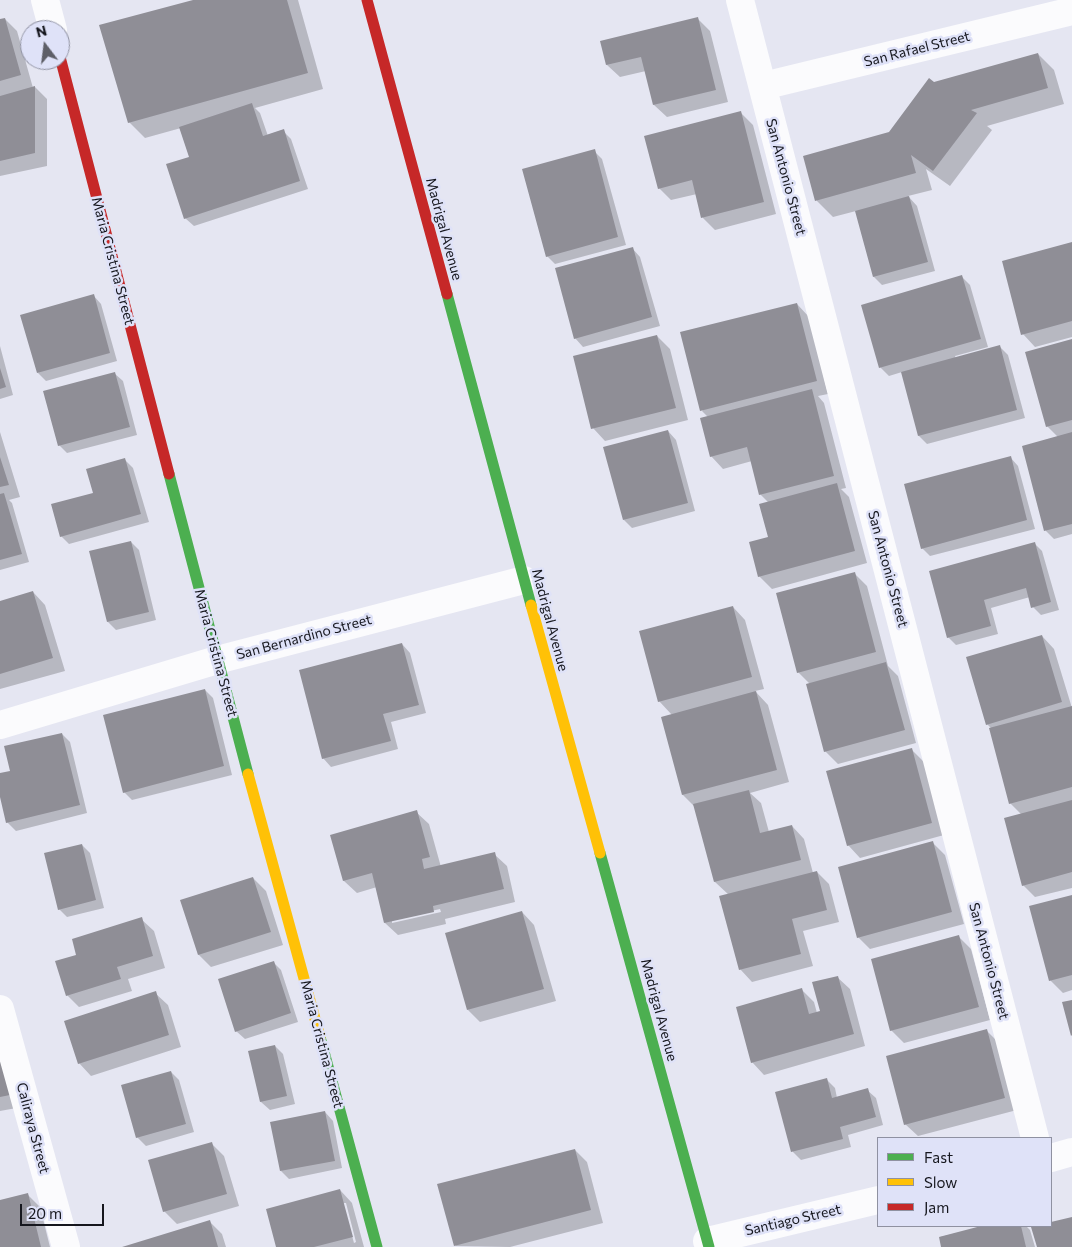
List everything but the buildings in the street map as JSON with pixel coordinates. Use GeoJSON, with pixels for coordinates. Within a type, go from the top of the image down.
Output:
{"type":"FeatureCollection","features":[{"type":"Feature","properties":{"kind":"street"},"geometry":{"type":"LineString","coordinates":[[45,0],[50,20]]}},
{"type":"Feature","properties":{"kind":"street","name":"Madrigal Avenue"},"geometry":{"type":"LineString","coordinates":[[367,0],[524,580],[708,1244]]}},
{"type":"Feature","properties":{"kind":"street","name":"San Antonio Street"},"geometry":{"type":"LineString","coordinates":[[740,0],[1035,1137]]}},
{"type":"Feature","properties":{"kind":"street","name":"San Rafael Street"},"geometry":{"type":"LineString","coordinates":[[763,86],[1072,11]]}},
{"type":"Feature","properties":{"kind":"street","name":"Maria Cristina Street"},"geometry":{"type":"LineString","coordinates":[[63,70],[217,660],[377,1247]]}},
{"type":"Feature","properties":{"kind":"street","name":"San Bernardino Street"},"geometry":{"type":"LineString","coordinates":[[0,725],[217,660],[524,580]]}},
{"type":"Feature","properties":{"kind":"street","name":"Caliraya Street"},"geometry":{"type":"LineString","coordinates":[[0,1008],[66,1247]]}},
{"type":"Feature","properties":{"kind":"street"},"geometry":{"type":"LineString","coordinates":[[1052,1158],[1072,1152]]}},
{"type":"Feature","properties":{"kind":"street","name":"Santiago Street"},"geometry":{"type":"LineString","coordinates":[[708,1244],[877,1200]]}},
{"type":"Feature","properties":{"kind":"traffic: fast"},"geometry":{"type":"LineString","coordinates":[[447,294],[531,605]]}},
{"type":"Feature","properties":{"kind":"traffic: fast"},"geometry":{"type":"LineString","coordinates":[[169,474],[248,774]]}},
{"type":"Feature","properties":{"kind":"traffic: fast"},"geometry":{"type":"LineString","coordinates":[[600,853],[709,1247]]}},
{"type":"Feature","properties":{"kind":"traffic: fast"},"geometry":{"type":"LineString","coordinates":[[320,1037],[377,1247]]}},
{"type":"Feature","properties":{"kind":"traffic: slow"},"geometry":{"type":"LineString","coordinates":[[531,605],[600,853]]}},
{"type":"Feature","properties":{"kind":"traffic: slow"},"geometry":{"type":"LineString","coordinates":[[248,774],[320,1037]]}},
{"type":"Feature","properties":{"kind":"traffic: jam"},"geometry":{"type":"LineString","coordinates":[[367,0],[447,294]]}},
{"type":"Feature","properties":{"kind":"traffic: jam"},"geometry":{"type":"LineString","coordinates":[[63,70],[169,474]]}}]}
